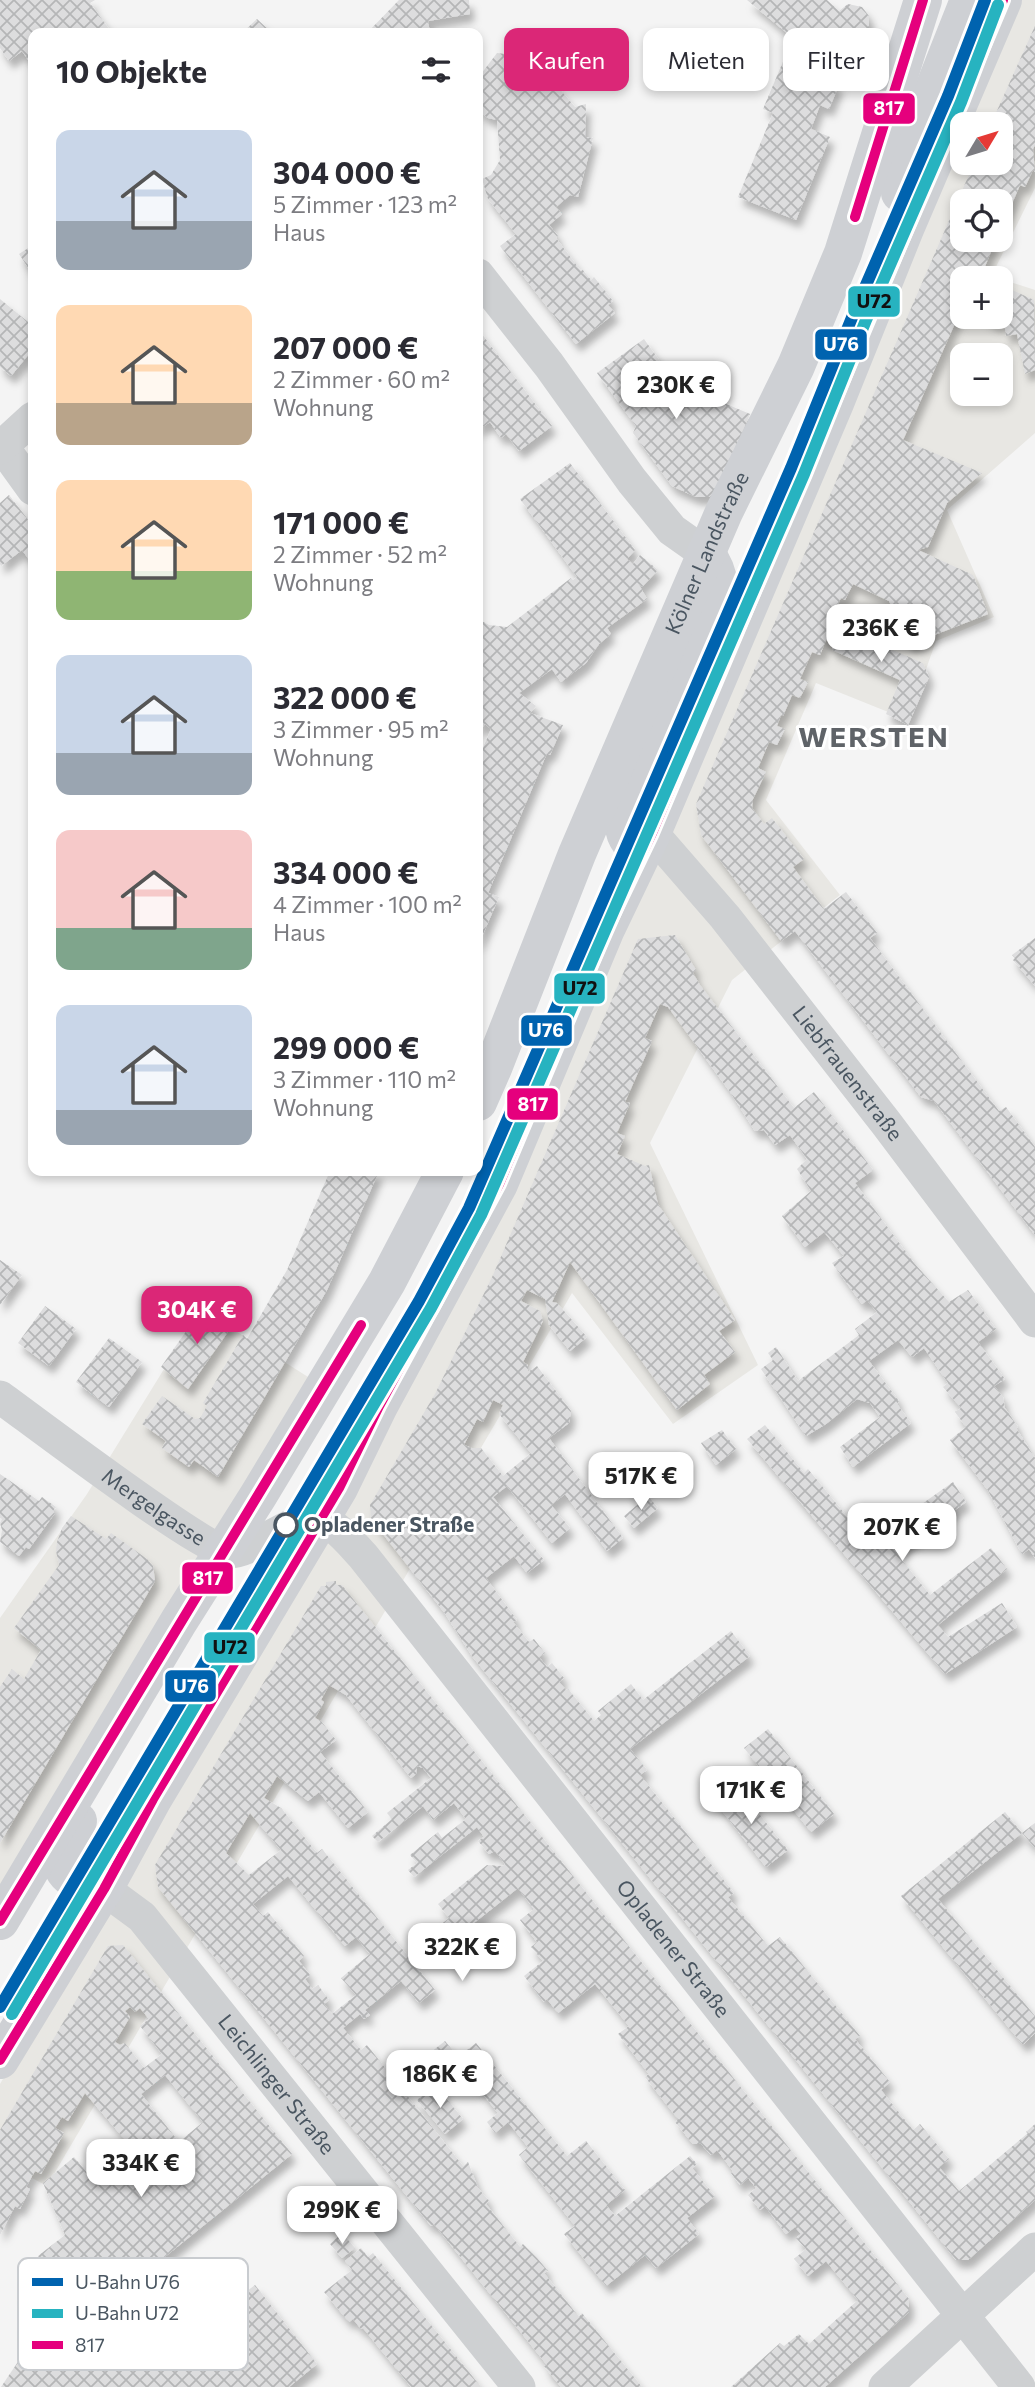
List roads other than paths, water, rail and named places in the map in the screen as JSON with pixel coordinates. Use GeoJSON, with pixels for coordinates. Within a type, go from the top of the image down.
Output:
{"type":"FeatureCollection","features":[{"type":"Feature","properties":{"kind":"main road","name":"Kölner Landstraße"},"geometry":{"type":"LineString","coordinates":[[483,1090],[577,854],[706,554],[796,366],[843,253],[923,0]]}},
{"type":"Feature","properties":{"kind":"main road"},"geometry":{"type":"LineString","coordinates":[[905,229],[900,209],[901,179],[968,0]]}},
{"type":"Feature","properties":{"kind":"main road"},"geometry":{"type":"LineString","coordinates":[[0,2060],[104,1889],[153,1799],[339,1488],[379,1406],[499,1184],[606,929],[652,833],[1003,0]]}},
{"type":"Feature","properties":{"kind":"main road"},"geometry":{"type":"LineString","coordinates":[[652,833],[637,844],[630,842],[623,828],[624,819],[715,617],[720,584],[706,554]]}},
{"type":"Feature","properties":{"kind":"main road"},"geometry":{"type":"LineString","coordinates":[[0,1921],[387,1282],[442,1176]]}},
{"type":"Feature","properties":{"kind":"main road"},"geometry":{"type":"LineString","coordinates":[[92,1768],[95,1795],[64,1846],[61,1860],[64,1870],[75,1880],[89,1887],[104,1889]]}},
{"type":"Feature","properties":{"kind":"street"},"geometry":{"type":"LineString","coordinates":[[483,281],[549,365],[632,481],[672,530],[706,554]]}},
{"type":"Feature","properties":{"kind":"street"},"geometry":{"type":"LineString","coordinates":[[28,423],[1,447],[28,482]]}},
{"type":"Feature","properties":{"kind":"street","name":"Liebfrauenstraße"},"geometry":{"type":"LineString","coordinates":[[652,833],[725,917],[1033,1316]]}},
{"type":"Feature","properties":{"kind":"street","name":"Mergelgasse"},"geometry":{"type":"LineString","coordinates":[[0,1397],[179,1525],[222,1551],[238,1551],[308,1518],[320,1519]]}},
{"type":"Feature","properties":{"kind":"street","name":"Opladener Straße"},"geometry":{"type":"LineString","coordinates":[[320,1519],[342,1533],[363,1556],[1019,2387]]}},
{"type":"Feature","properties":{"kind":"street","name":"Leichlinger Straße"},"geometry":{"type":"LineString","coordinates":[[104,1889],[142,1917],[519,2387]]}},
{"type":"Feature","properties":{"kind":"street"},"geometry":{"type":"LineString","coordinates":[[885,2387],[1035,2249]]}},
{"type":"Feature","properties":{"kind":"metro line","name":"U76"},"geometry":{"type":"LineString","coordinates":[[483,1176],[791,468],[853,315],[948,96],[985,0]]}},
{"type":"Feature","properties":{"kind":"metro line","name":"U72"},"geometry":{"type":"LineString","coordinates":[[12,2014],[431,1308],[481,1215],[804,474],[866,320],[961,102],[998,5]]}},
{"type":"Feature","properties":{"kind":"metro line","name":"U76"},"geometry":{"type":"LineString","coordinates":[[0,2007],[419,1301],[469,1208],[483,1176]]}},
{"type":"Feature","properties":{"kind":"place","name":"Opladener Straße"},"geometry":{"type":"Point","coordinates":[286,1525]}},
{"type":"Feature","properties":{"kind":"district","name":"WERSTEN"},"geometry":{"type":"Point","coordinates":[874,737]}}]}
